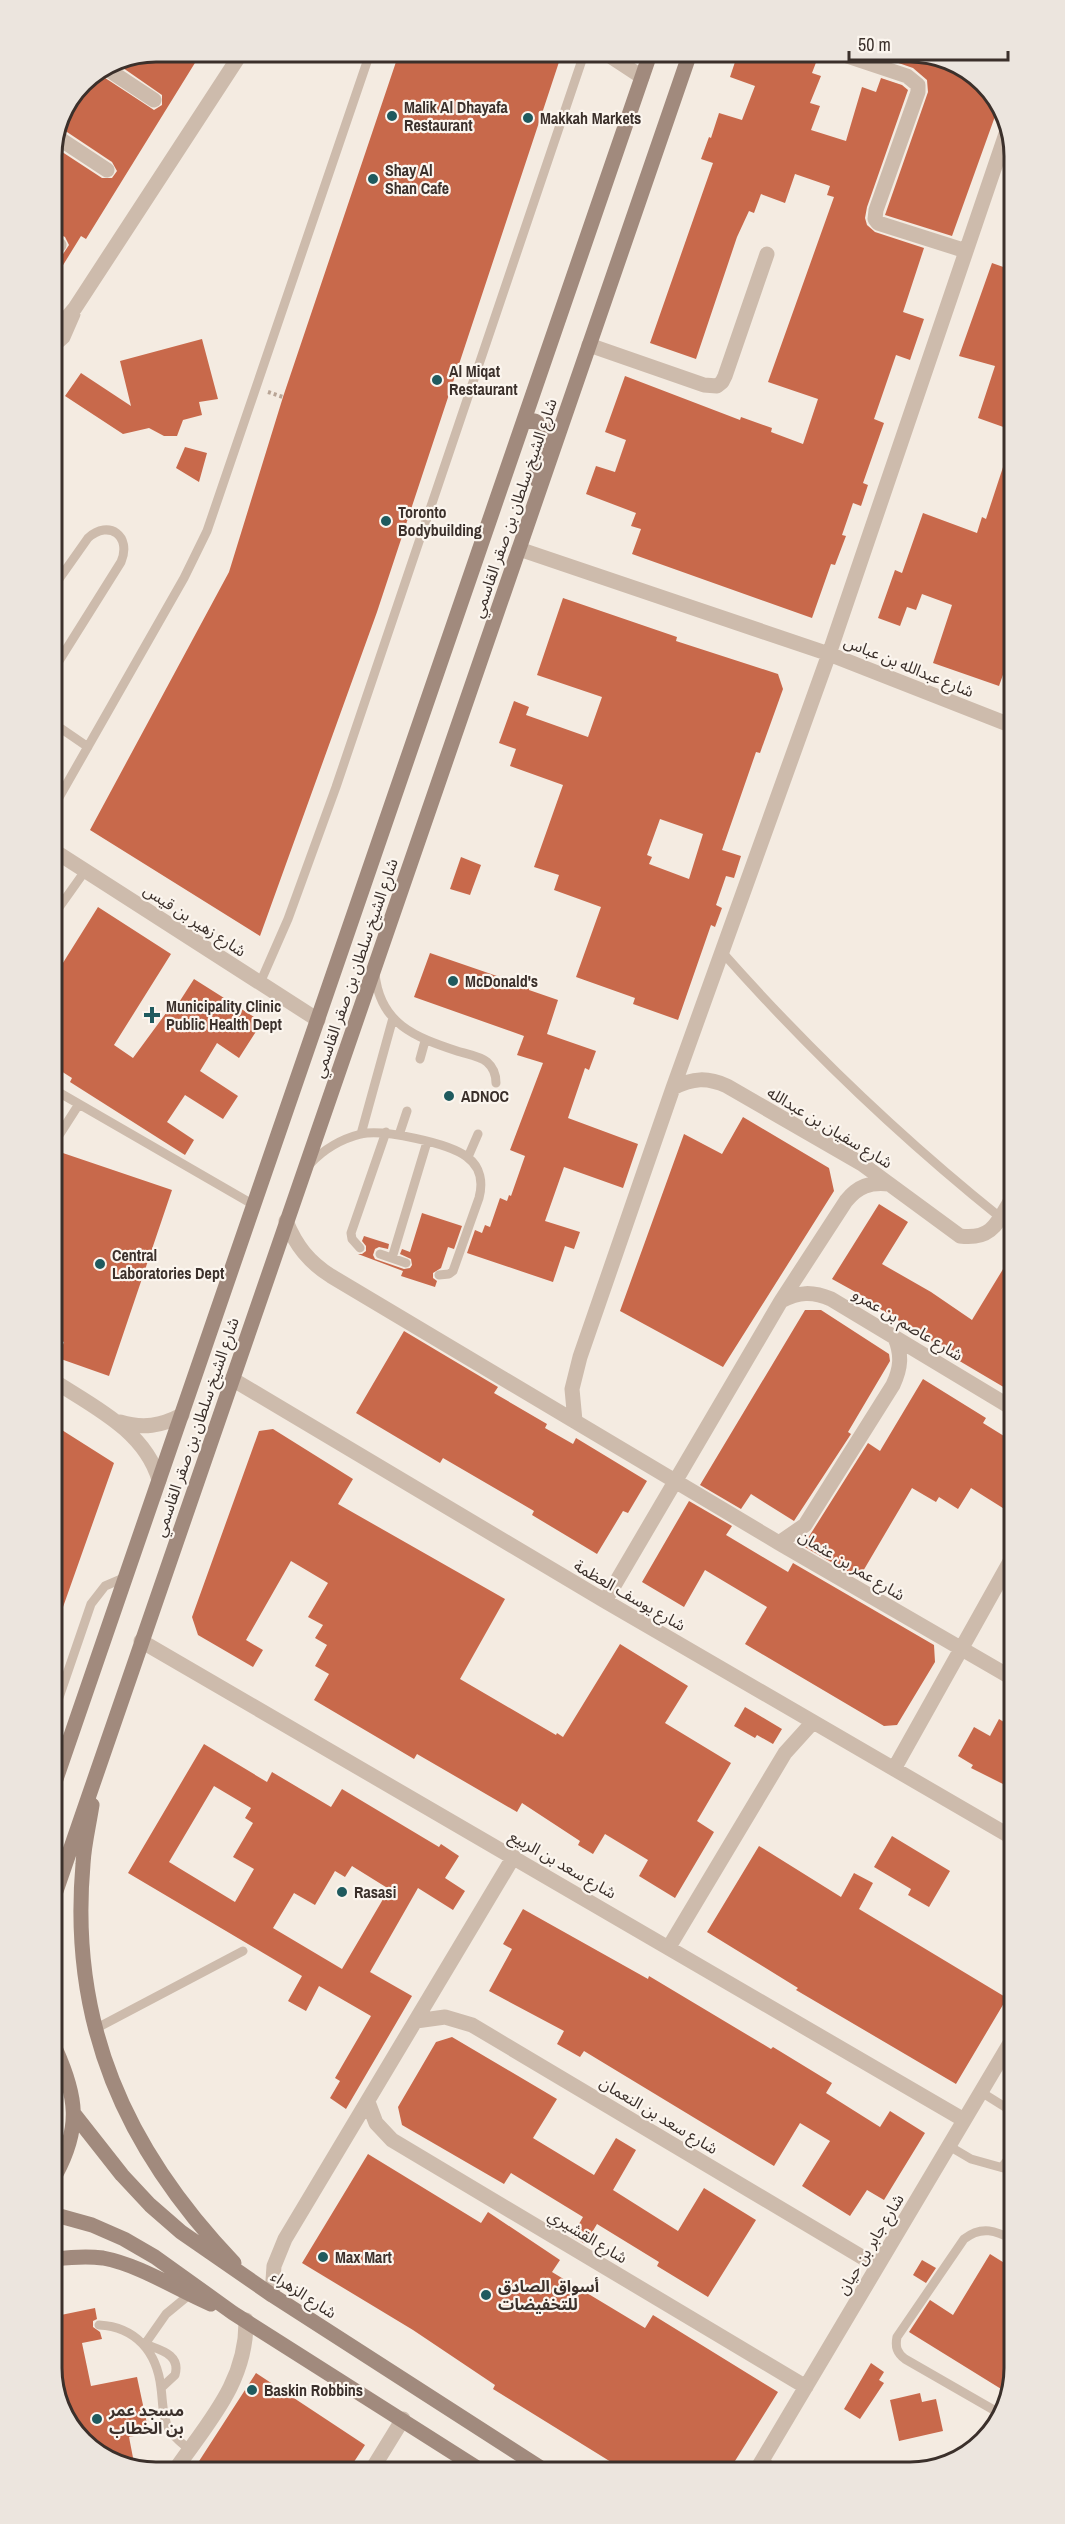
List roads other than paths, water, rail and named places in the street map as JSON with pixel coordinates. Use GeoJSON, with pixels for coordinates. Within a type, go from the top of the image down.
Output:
{"type":"FeatureCollection","features":[{"type":"Feature","properties":{"kind":"main road","name":"شارع الشيخ سلطان بن صقر القاسمي"},"geometry":{"type":"LineString","coordinates":[[62,1762],[647,62]]}},
{"type":"Feature","properties":{"kind":"main road","name":"شارع الشيخ سلطان بن صقر القاسمي"},"geometry":{"type":"LineString","coordinates":[[62,1873],[687,62]]}},
{"type":"Feature","properties":{"kind":"main road"},"geometry":{"type":"LineString","coordinates":[[524,422],[535,421],[544,428],[546,434],[535,475],[532,512]]}},
{"type":"Feature","properties":{"kind":"main road"},"geometry":{"type":"LineString","coordinates":[[100,1761],[83,1862],[81,1913],[82,1952],[95,2029],[109,2073],[127,2116],[149,2156],[178,2199],[211,2239],[249,2278]]}},
{"type":"Feature","properties":{"kind":"main road"},"geometry":{"type":"LineString","coordinates":[[62,2064],[69,2081],[74,2114],[68,2151],[62,2162]]}},
{"type":"Feature","properties":{"kind":"main road","name":"شارع الزهراء"},"geometry":{"type":"LineString","coordinates":[[74,2114],[122,2175],[150,2205],[181,2232],[272,2295],[532,2462]]}},
{"type":"Feature","properties":{"kind":"main road"},"geometry":{"type":"LineString","coordinates":[[62,2217],[92,2225],[124,2239],[183,2276],[239,2317],[470,2462]]}},
{"type":"Feature","properties":{"kind":"main road"},"geometry":{"type":"LineString","coordinates":[[62,2258],[103,2258],[124,2264],[239,2317]]}},
{"type":"Feature","properties":{"kind":"street"},"geometry":{"type":"LineString","coordinates":[[62,322],[75,308],[235,62]]}},
{"type":"Feature","properties":{"kind":"street"},"geometry":{"type":"LineString","coordinates":[[619,62],[642,77]]}},
{"type":"Feature","properties":{"kind":"street"},"geometry":{"type":"LineString","coordinates":[[865,62],[907,76],[918,85],[918,92],[876,210],[875,219],[878,223],[966,251]]}},
{"type":"Feature","properties":{"kind":"street"},"geometry":{"type":"LineString","coordinates":[[112,72],[154,100]]}},
{"type":"Feature","properties":{"kind":"street"},"geometry":{"type":"LineString","coordinates":[[63,141],[108,170]]}},
{"type":"Feature","properties":{"kind":"street"},"geometry":{"type":"LineString","coordinates":[[575,1421],[572,1406],[575,1372],[673,1088],[829,654],[1003,143]]}},
{"type":"Feature","properties":{"kind":"street"},"geometry":{"type":"LineString","coordinates":[[589,345],[704,385],[717,386],[725,376],[767,254]]}},
{"type":"Feature","properties":{"kind":"street"},"geometry":{"type":"LineString","coordinates":[[62,338],[75,308]]}},
{"type":"Feature","properties":{"kind":"street","name":"شارع عبدالله بن عباس"},"geometry":{"type":"LineString","coordinates":[[519,549],[829,654],[1004,721]]}},
{"type":"Feature","properties":{"kind":"street","name":"شارع زهير بن قيس"},"geometry":{"type":"LineString","coordinates":[[62,856],[318,1020]]}},
{"type":"Feature","properties":{"kind":"street","name":"شارع سفيان بن عبدالله"},"geometry":{"type":"LineString","coordinates":[[673,1088],[686,1081],[700,1079],[721,1083],[834,1147],[890,1184],[960,1236],[972,1238],[985,1235],[1004,1222]]}},
{"type":"Feature","properties":{"kind":"street"},"geometry":{"type":"LineString","coordinates":[[605,1601],[781,1301],[854,1191],[871,1184],[890,1184]]}},
{"type":"Feature","properties":{"kind":"street","name":"شارع عمر بن عثمان"},"geometry":{"type":"LineString","coordinates":[[286,1221],[298,1246],[316,1266],[779,1543],[1004,1674]]}},
{"type":"Feature","properties":{"kind":"street","name":"شارع عاصم بن عمرو"},"geometry":{"type":"LineString","coordinates":[[781,1301],[792,1295],[806,1293],[818,1294],[831,1299],[1004,1403]]}},
{"type":"Feature","properties":{"kind":"street"},"geometry":{"type":"LineString","coordinates":[[779,1543],[805,1525],[898,1374],[899,1349],[895,1338]]}},
{"type":"Feature","properties":{"kind":"street","name":"شارع يوسف العظمة"},"geometry":{"type":"LineString","coordinates":[[232,1379],[605,1601],[1004,1833]]}},
{"type":"Feature","properties":{"kind":"street"},"geometry":{"type":"LineString","coordinates":[[62,1386],[117,1422],[144,1447],[151,1457],[159,1480]]}},
{"type":"Feature","properties":{"kind":"street"},"geometry":{"type":"LineString","coordinates":[[117,1422],[133,1426],[150,1426],[166,1423],[182,1415]]}},
{"type":"Feature","properties":{"kind":"street"},"geometry":{"type":"LineString","coordinates":[[894,1769],[1004,1572]]}},
{"type":"Feature","properties":{"kind":"street","name":"شارع سعد بن الربيع"},"geometry":{"type":"LineString","coordinates":[[141,1641],[514,1856],[964,2120]]}},
{"type":"Feature","properties":{"kind":"street"},"geometry":{"type":"LineString","coordinates":[[669,1947],[784,1753],[802,1731],[813,1722]]}},
{"type":"Feature","properties":{"kind":"street"},"geometry":{"type":"LineString","coordinates":[[272,2295],[274,2266],[278,2252],[514,1856]]}},
{"type":"Feature","properties":{"kind":"street","name":"شارع سعد بن النعمان"},"geometry":{"type":"LineString","coordinates":[[416,2021],[445,2017],[459,2019],[472,2025],[878,2266]]}},
{"type":"Feature","properties":{"kind":"street","name":"شارع جابر بن حيان"},"geometry":{"type":"LineString","coordinates":[[761,2462],[1004,2053]]}},
{"type":"Feature","properties":{"kind":"street","name":"شارع القشيري"},"geometry":{"type":"LineString","coordinates":[[368,2102],[376,2123],[392,2140],[806,2387]]}},
{"type":"Feature","properties":{"kind":"street"},"geometry":{"type":"LineString","coordinates":[[180,2462],[234,2383],[244,2352],[239,2317]]}},
{"type":"Feature","properties":{"kind":"street"},"geometry":{"type":"LineString","coordinates":[[377,2462],[403,2419]]}},
{"type":"Feature","properties":{"kind":"lane"},"geometry":{"type":"LineString","coordinates":[[62,792],[184,578],[217,507],[367,62]]}},
{"type":"Feature","properties":{"kind":"lane"},"geometry":{"type":"LineString","coordinates":[[260,983],[292,908],[336,788],[581,62]]}},
{"type":"Feature","properties":{"kind":"lane"},"geometry":{"type":"LineString","coordinates":[[62,575],[94,532],[103,529],[120,536],[125,553],[121,562],[62,656]]}},
{"type":"Feature","properties":{"kind":"lane"},"geometry":{"type":"LineString","coordinates":[[62,730],[88,747]]}},
{"type":"Feature","properties":{"kind":"lane"},"geometry":{"type":"LineString","coordinates":[[62,904],[86,871]]}},
{"type":"Feature","properties":{"kind":"lane"},"geometry":{"type":"LineString","coordinates":[[722,952],[773,1010],[851,1088],[932,1162],[1004,1219]]}},
{"type":"Feature","properties":{"kind":"lane"},"geometry":{"type":"LineString","coordinates":[[374,967],[376,985],[383,1003],[393,1018],[408,1032],[425,1041],[485,1060],[494,1070],[496,1083]]}},
{"type":"Feature","properties":{"kind":"lane"},"geometry":{"type":"LineString","coordinates":[[361,1134],[393,1018]]}},
{"type":"Feature","properties":{"kind":"lane"},"geometry":{"type":"LineString","coordinates":[[420,1059],[425,1041]]}},
{"type":"Feature","properties":{"kind":"lane"},"geometry":{"type":"LineString","coordinates":[[62,1094],[254,1205]]}},
{"type":"Feature","properties":{"kind":"lane"},"geometry":{"type":"LineString","coordinates":[[62,1131],[80,1104]]}},
{"type":"Feature","properties":{"kind":"lane"},"geometry":{"type":"LineString","coordinates":[[399,1135],[406,1111]]}},
{"type":"Feature","properties":{"kind":"lane"},"geometry":{"type":"LineString","coordinates":[[304,1170],[330,1147],[361,1134],[386,1132],[427,1142],[468,1157],[480,1176],[482,1187],[453,1271],[439,1275]]}},
{"type":"Feature","properties":{"kind":"lane"},"geometry":{"type":"LineString","coordinates":[[360,1248],[352,1239],[351,1233],[386,1132]]}},
{"type":"Feature","properties":{"kind":"lane"},"geometry":{"type":"LineString","coordinates":[[468,1157],[478,1134]]}},
{"type":"Feature","properties":{"kind":"lane"},"geometry":{"type":"LineString","coordinates":[[392,1258],[427,1142]]}},
{"type":"Feature","properties":{"kind":"lane"},"geometry":{"type":"LineString","coordinates":[[380,1254],[406,1263]]}},
{"type":"Feature","properties":{"kind":"lane"},"geometry":{"type":"LineString","coordinates":[[62,1689],[91,1604],[105,1586],[126,1577]]}},
{"type":"Feature","properties":{"kind":"lane"},"geometry":{"type":"LineString","coordinates":[[95,2029],[243,1951]]}},
{"type":"Feature","properties":{"kind":"lane"},"geometry":{"type":"LineString","coordinates":[[981,2092],[1004,2106]]}},
{"type":"Feature","properties":{"kind":"lane"},"geometry":{"type":"LineString","coordinates":[[949,2146],[979,2162],[1002,2167],[1004,2164]]}},
{"type":"Feature","properties":{"kind":"lane"},"geometry":{"type":"LineString","coordinates":[[994,2410],[904,2359],[896,2343],[897,2337],[964,2239],[971,2233],[989,2230],[1004,2236]]}},
{"type":"Feature","properties":{"kind":"lane"},"geometry":{"type":"LineString","coordinates":[[145,2344],[165,2314],[189,2295]]}},
{"type":"Feature","properties":{"kind":"lane"},"geometry":{"type":"LineString","coordinates":[[99,2325],[124,2329],[145,2344],[166,2352],[176,2361],[176,2375],[161,2388]]}},
{"type":"Feature","properties":{"kind":"lane"},"geometry":{"type":"LineString","coordinates":[[145,2344],[153,2357],[161,2388],[164,2417],[178,2441],[189,2449]]}},
{"type":"Feature","properties":{"kind":"place","name":"Malik Al Dhayafa Restaurant"},"geometry":{"type":"Point","coordinates":[392,116]}},
{"type":"Feature","properties":{"kind":"place","name":"Makkah Markets"},"geometry":{"type":"Point","coordinates":[528,118]}},
{"type":"Feature","properties":{"kind":"place","name":"Shay Al Shan Cafe"},"geometry":{"type":"Point","coordinates":[373,179]}},
{"type":"Feature","properties":{"kind":"place","name":"Al Miqat Restaurant"},"geometry":{"type":"Point","coordinates":[437,380]}},
{"type":"Feature","properties":{"kind":"place","name":"Toronto Bodybuilding"},"geometry":{"type":"Point","coordinates":[386,521]}},
{"type":"Feature","properties":{"kind":"place","name":"McDonald's"},"geometry":{"type":"Point","coordinates":[453,981]}},
{"type":"Feature","properties":{"kind":"place","name":"Municipality Clinic Public Health Dept"},"geometry":{"type":"Point","coordinates":[152,1015]}},
{"type":"Feature","properties":{"kind":"place","name":"ADNOC"},"geometry":{"type":"Point","coordinates":[449,1096]}},
{"type":"Feature","properties":{"kind":"place","name":"Central Laboratories Dept"},"geometry":{"type":"Point","coordinates":[100,1264]}},
{"type":"Feature","properties":{"kind":"place","name":"Rasasi"},"geometry":{"type":"Point","coordinates":[342,1892]}},
{"type":"Feature","properties":{"kind":"place","name":"Max Mart"},"geometry":{"type":"Point","coordinates":[323,2257]}},
{"type":"Feature","properties":{"kind":"place","name":"أسواق الصادق للتخفيضات"},"geometry":{"type":"Point","coordinates":[486,2295]}},
{"type":"Feature","properties":{"kind":"place","name":"Baskin Robbins"},"geometry":{"type":"Point","coordinates":[252,2390]}},
{"type":"Feature","properties":{"kind":"place","name":"مسجد عمر بن الخطاب"},"geometry":{"type":"Point","coordinates":[97,2419]}}]}
